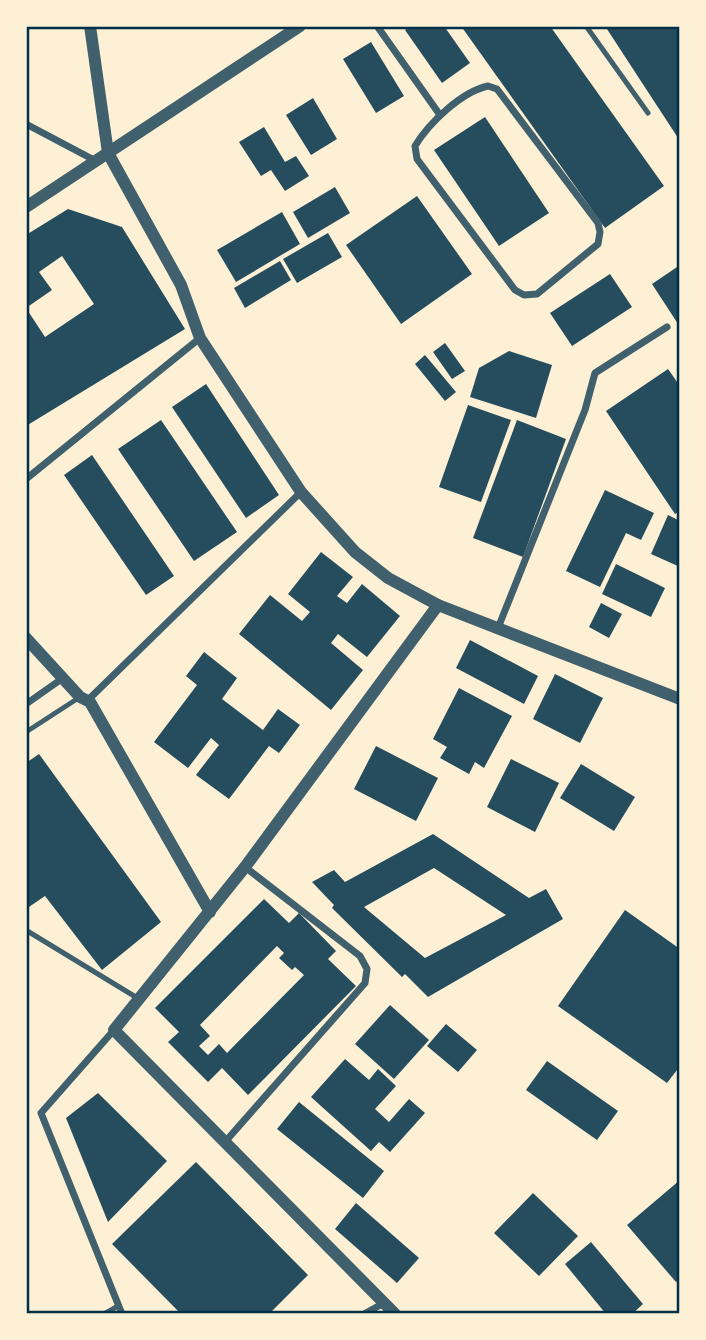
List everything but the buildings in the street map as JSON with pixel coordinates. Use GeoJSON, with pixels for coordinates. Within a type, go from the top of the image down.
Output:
{"type":"FeatureCollection","features":[{"type":"Feature","properties":{"kind":"street"},"geometry":{"type":"LineString","coordinates":[[90,26],[108,153],[181,285],[200,338],[300,492],[355,552],[388,578],[438,605],[680,699]]}},
{"type":"Feature","properties":{"kind":"street"},"geometry":{"type":"LineString","coordinates":[[26,207],[300,26]]}},
{"type":"Feature","properties":{"kind":"street"},"geometry":{"type":"LineString","coordinates":[[377,26],[440,115]]}},
{"type":"Feature","properties":{"kind":"street"},"geometry":{"type":"LineString","coordinates":[[488,86],[497,89],[598,223],[598,244],[537,294],[524,295],[515,290],[417,159],[415,146],[430,123],[440,115],[478,89],[488,86]]}},
{"type":"Feature","properties":{"kind":"street"},"geometry":{"type":"LineString","coordinates":[[26,124],[96,160]]}},
{"type":"Feature","properties":{"kind":"street"},"geometry":{"type":"LineString","coordinates":[[498,628],[585,410],[595,373],[667,327]]}},
{"type":"Feature","properties":{"kind":"street"},"geometry":{"type":"LineString","coordinates":[[26,480],[200,338]]}},
{"type":"Feature","properties":{"kind":"street"},"geometry":{"type":"LineString","coordinates":[[84,698],[300,492]]}},
{"type":"Feature","properties":{"kind":"street"},"geometry":{"type":"LineString","coordinates":[[120,1310],[41,1113],[114,1030],[210,912],[438,605]]}},
{"type":"Feature","properties":{"kind":"street"},"geometry":{"type":"LineString","coordinates":[[26,638],[84,698],[210,912]]}},
{"type":"Feature","properties":{"kind":"street"},"geometry":{"type":"LineString","coordinates":[[26,704],[63,678]]}},
{"type":"Feature","properties":{"kind":"street"},"geometry":{"type":"LineString","coordinates":[[225,1142],[365,983],[367,969],[360,956],[245,867]]}},
{"type":"Feature","properties":{"kind":"street"},"geometry":{"type":"LineString","coordinates":[[114,1030],[395,1314]]}},
{"type":"Feature","properties":{"kind":"street"},"geometry":{"type":"LineString","coordinates":[[365,1314],[384,1303]]}},
{"type":"Feature","properties":{"kind":"lane"},"geometry":{"type":"LineString","coordinates":[[586,26],[648,113]]}},
{"type":"Feature","properties":{"kind":"lane"},"geometry":{"type":"LineString","coordinates":[[26,732],[84,698]]}},
{"type":"Feature","properties":{"kind":"lane"},"geometry":{"type":"LineString","coordinates":[[29,932],[139,999]]}},
{"type":"Feature","properties":{"kind":"lane"},"geometry":{"type":"LineString","coordinates":[[104,1314],[120,1310]]}}]}
